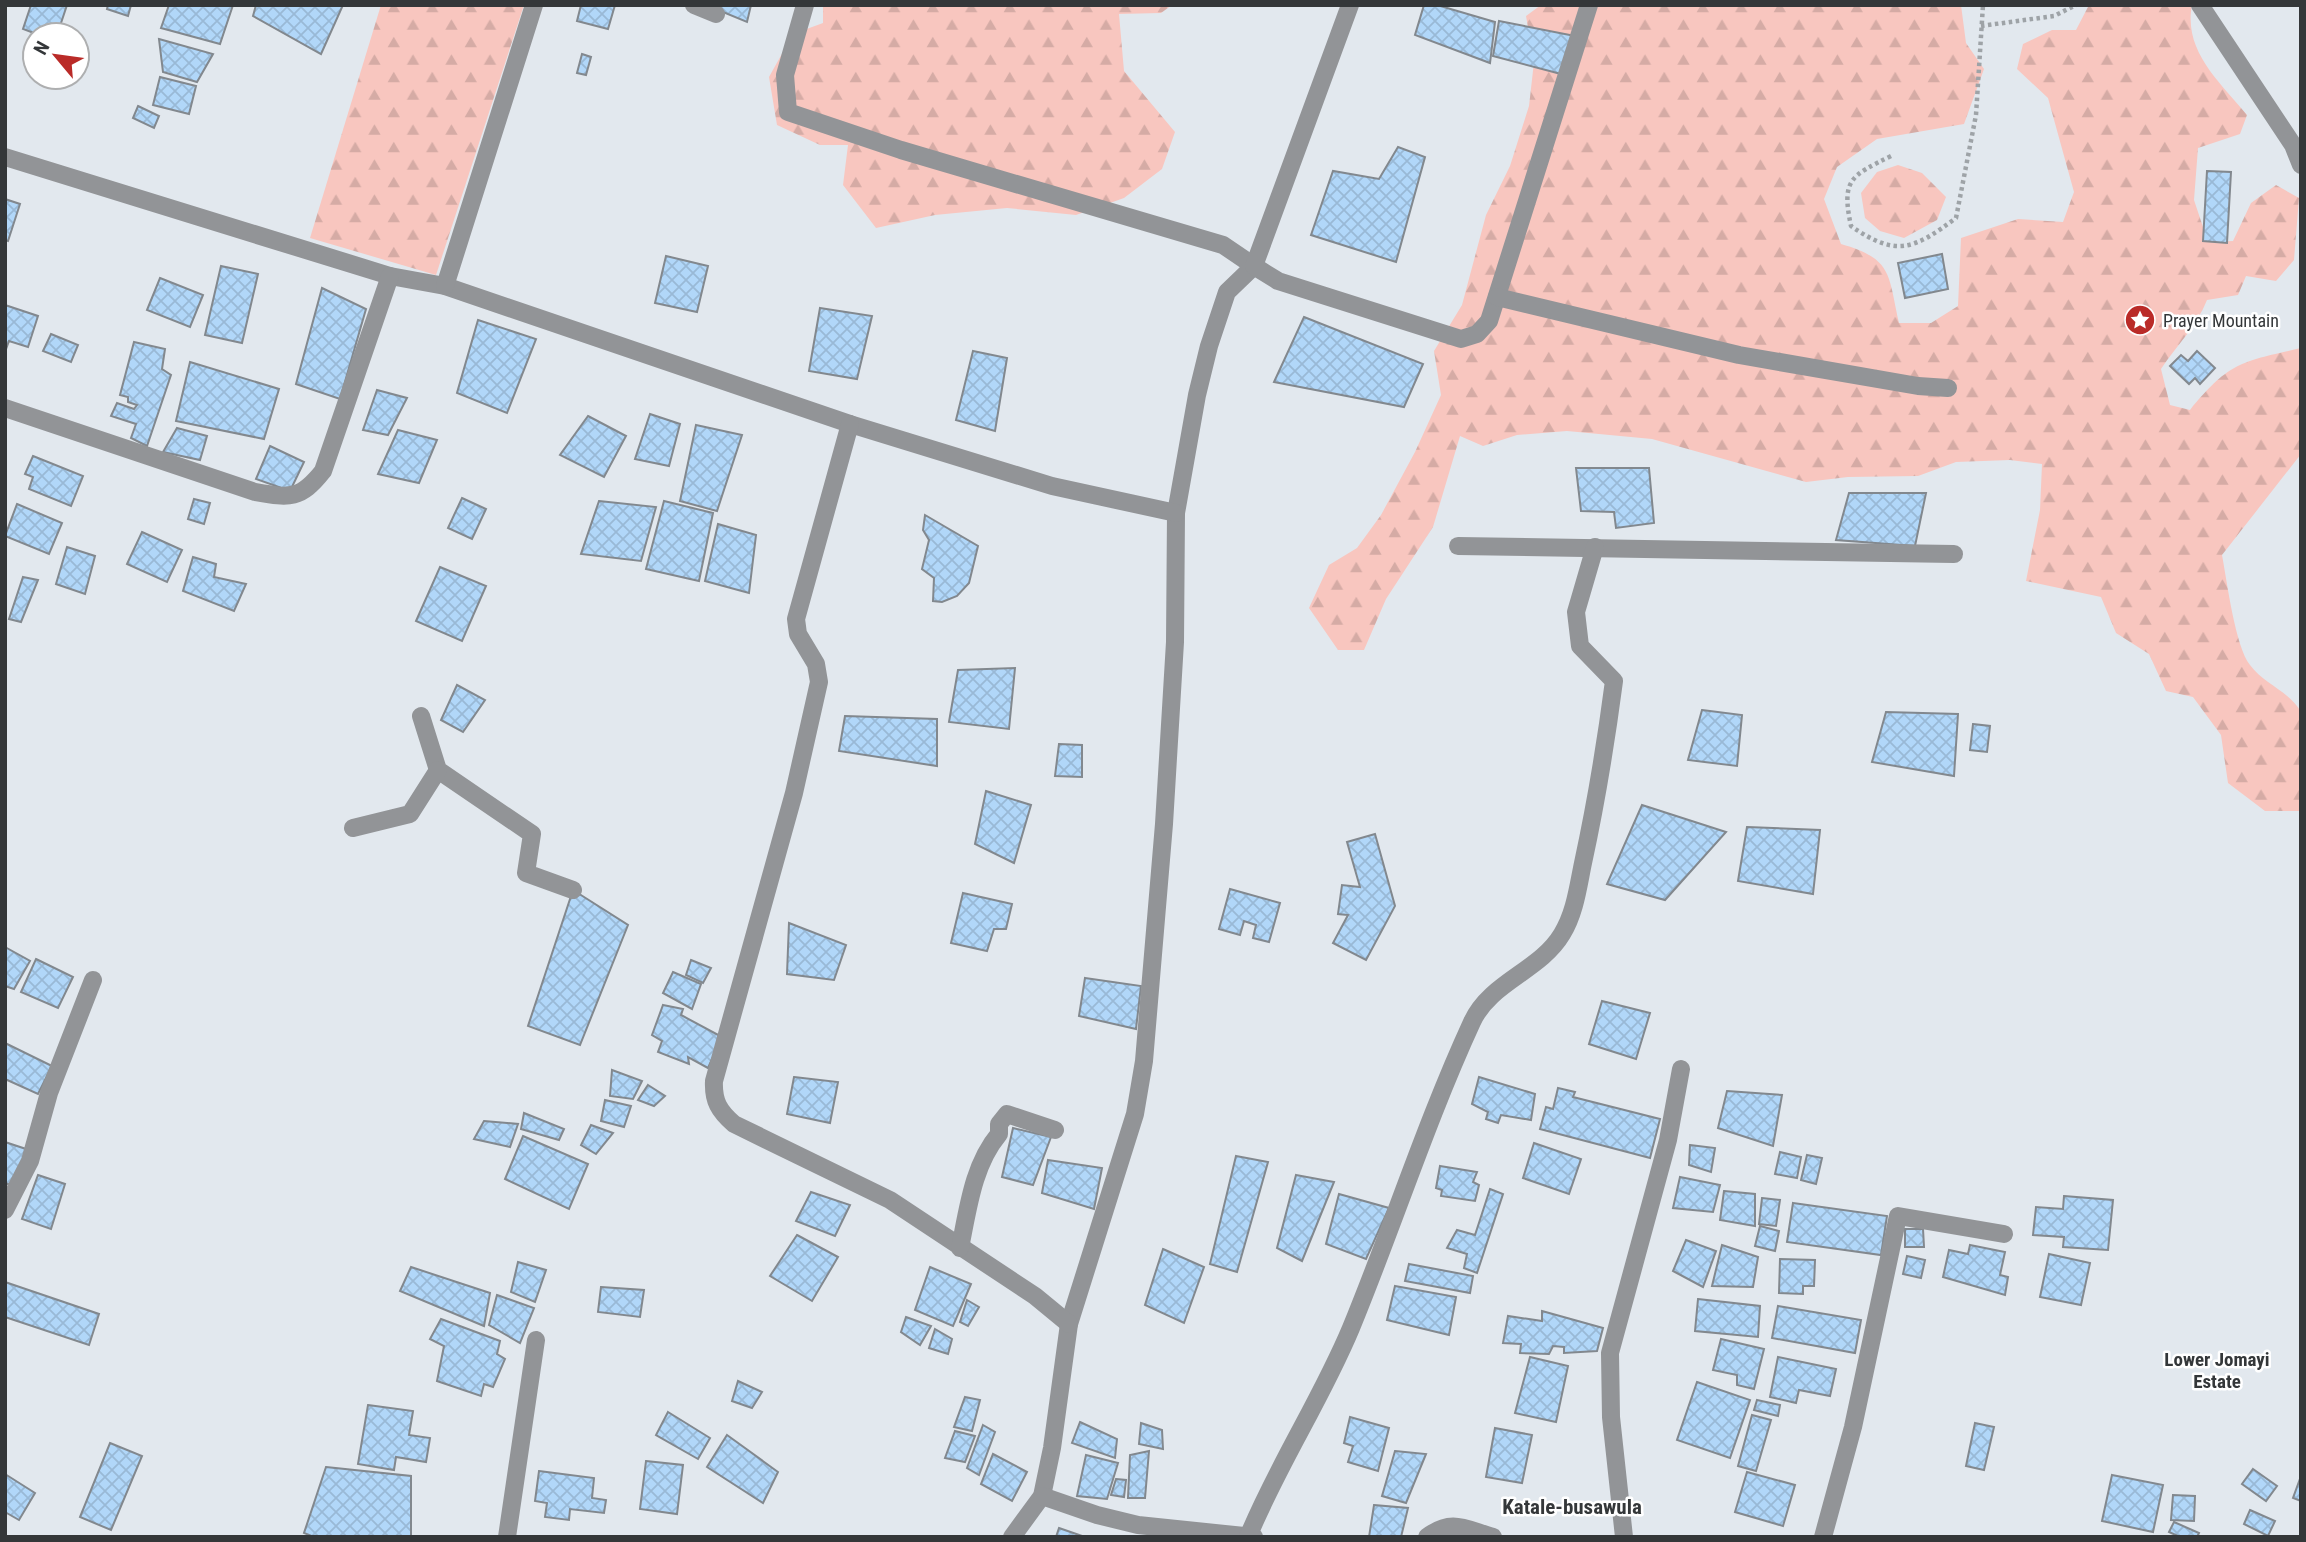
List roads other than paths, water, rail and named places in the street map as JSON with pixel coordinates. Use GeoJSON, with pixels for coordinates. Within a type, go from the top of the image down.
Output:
{"type":"FeatureCollection","features":[{"type":"Feature","properties":{"kind":"street"},"geometry":{"type":"LineString","coordinates":[[445,286],[534,5]]}},
{"type":"Feature","properties":{"kind":"street"},"geometry":{"type":"LineString","coordinates":[[694,5],[716,14]]}},
{"type":"Feature","properties":{"kind":"street"},"geometry":{"type":"LineString","coordinates":[[806,5],[785,75],[788,112],[901,150],[1223,245],[1278,281],[1461,340],[1477,334],[1489,321],[1589,5]]}},
{"type":"Feature","properties":{"kind":"street"},"geometry":{"type":"LineString","coordinates":[[1012,1537],[1042,1496],[1052,1448],[1069,1324],[1124,1159],[1144,1061],[1175,642],[1176,513],[1197,395],[1209,346],[1227,292],[1254,266],[1350,5]]}},
{"type":"Feature","properties":{"kind":"street"},"geometry":{"type":"LineString","coordinates":[[2200,5],[2293,145],[2301,165]]}},
{"type":"Feature","properties":{"kind":"street"},"geometry":{"type":"LineString","coordinates":[[5,157],[390,276],[445,286],[850,424],[1052,486],[1176,513]]}},
{"type":"Feature","properties":{"kind":"street"},"geometry":{"type":"LineString","coordinates":[[5,408],[255,492],[285,497],[307,492],[323,471],[390,276]]}},
{"type":"Feature","properties":{"kind":"street"},"geometry":{"type":"LineString","coordinates":[[1497,297],[1739,355],[1918,386],[1948,388]]}},
{"type":"Feature","properties":{"kind":"street"},"geometry":{"type":"LineString","coordinates":[[850,424],[796,619],[798,634],[816,664],[817,691],[794,793],[714,1081],[713,1097],[721,1112],[734,1124],[890,1200],[1035,1296],[1069,1324]]}},
{"type":"Feature","properties":{"kind":"street"},"geometry":{"type":"LineString","coordinates":[[1458,545],[1954,554]]}},
{"type":"Feature","properties":{"kind":"street"},"geometry":{"type":"LineString","coordinates":[[1042,1496],[1097,1515],[1138,1525],[1251,1536],[1286,1454],[1324,1388],[1351,1327],[1421,1141],[1473,1018],[1491,995],[1550,949],[1569,922],[1599,790],[1614,681],[1580,646],[1576,612],[1595,547]]}},
{"type":"Feature","properties":{"kind":"street"},"geometry":{"type":"LineString","coordinates":[[421,716],[438,770],[532,834],[526,873],[573,890]]}},
{"type":"Feature","properties":{"kind":"street"},"geometry":{"type":"LineString","coordinates":[[353,828],[410,814],[438,770]]}},
{"type":"Feature","properties":{"kind":"street"},"geometry":{"type":"LineString","coordinates":[[6,1206],[30,1161],[49,1093],[93,980]]}},
{"type":"Feature","properties":{"kind":"street"},"geometry":{"type":"LineString","coordinates":[[1624,1537],[1611,1417],[1610,1353],[1668,1140],[1681,1069]]}},
{"type":"Feature","properties":{"kind":"street"},"geometry":{"type":"LineString","coordinates":[[960,1248],[971,1191],[988,1147],[999,1134],[999,1124],[1007,1114],[1055,1130]]}},
{"type":"Feature","properties":{"kind":"street"},"geometry":{"type":"LineString","coordinates":[[1823,1537],[1853,1427],[1898,1216],[2004,1234]]}},
{"type":"Feature","properties":{"kind":"street"},"geometry":{"type":"LineString","coordinates":[[507,1537],[536,1340]]}},
{"type":"Feature","properties":{"kind":"street"},"geometry":{"type":"LineString","coordinates":[[1427,1537],[1450,1524],[1493,1537]]}},
{"type":"Feature","properties":{"kind":"place","name":"Prayer Mountain"},"geometry":{"type":"Point","coordinates":[2140,320]}},
{"type":"Feature","properties":{"kind":"district","name":"Lower Jomayi Estate"},"geometry":{"type":"Point","coordinates":[2217,1370]}},
{"type":"Feature","properties":{"kind":"district","name":"Katale-busawula"},"geometry":{"type":"Point","coordinates":[1572,1507]}}]}
